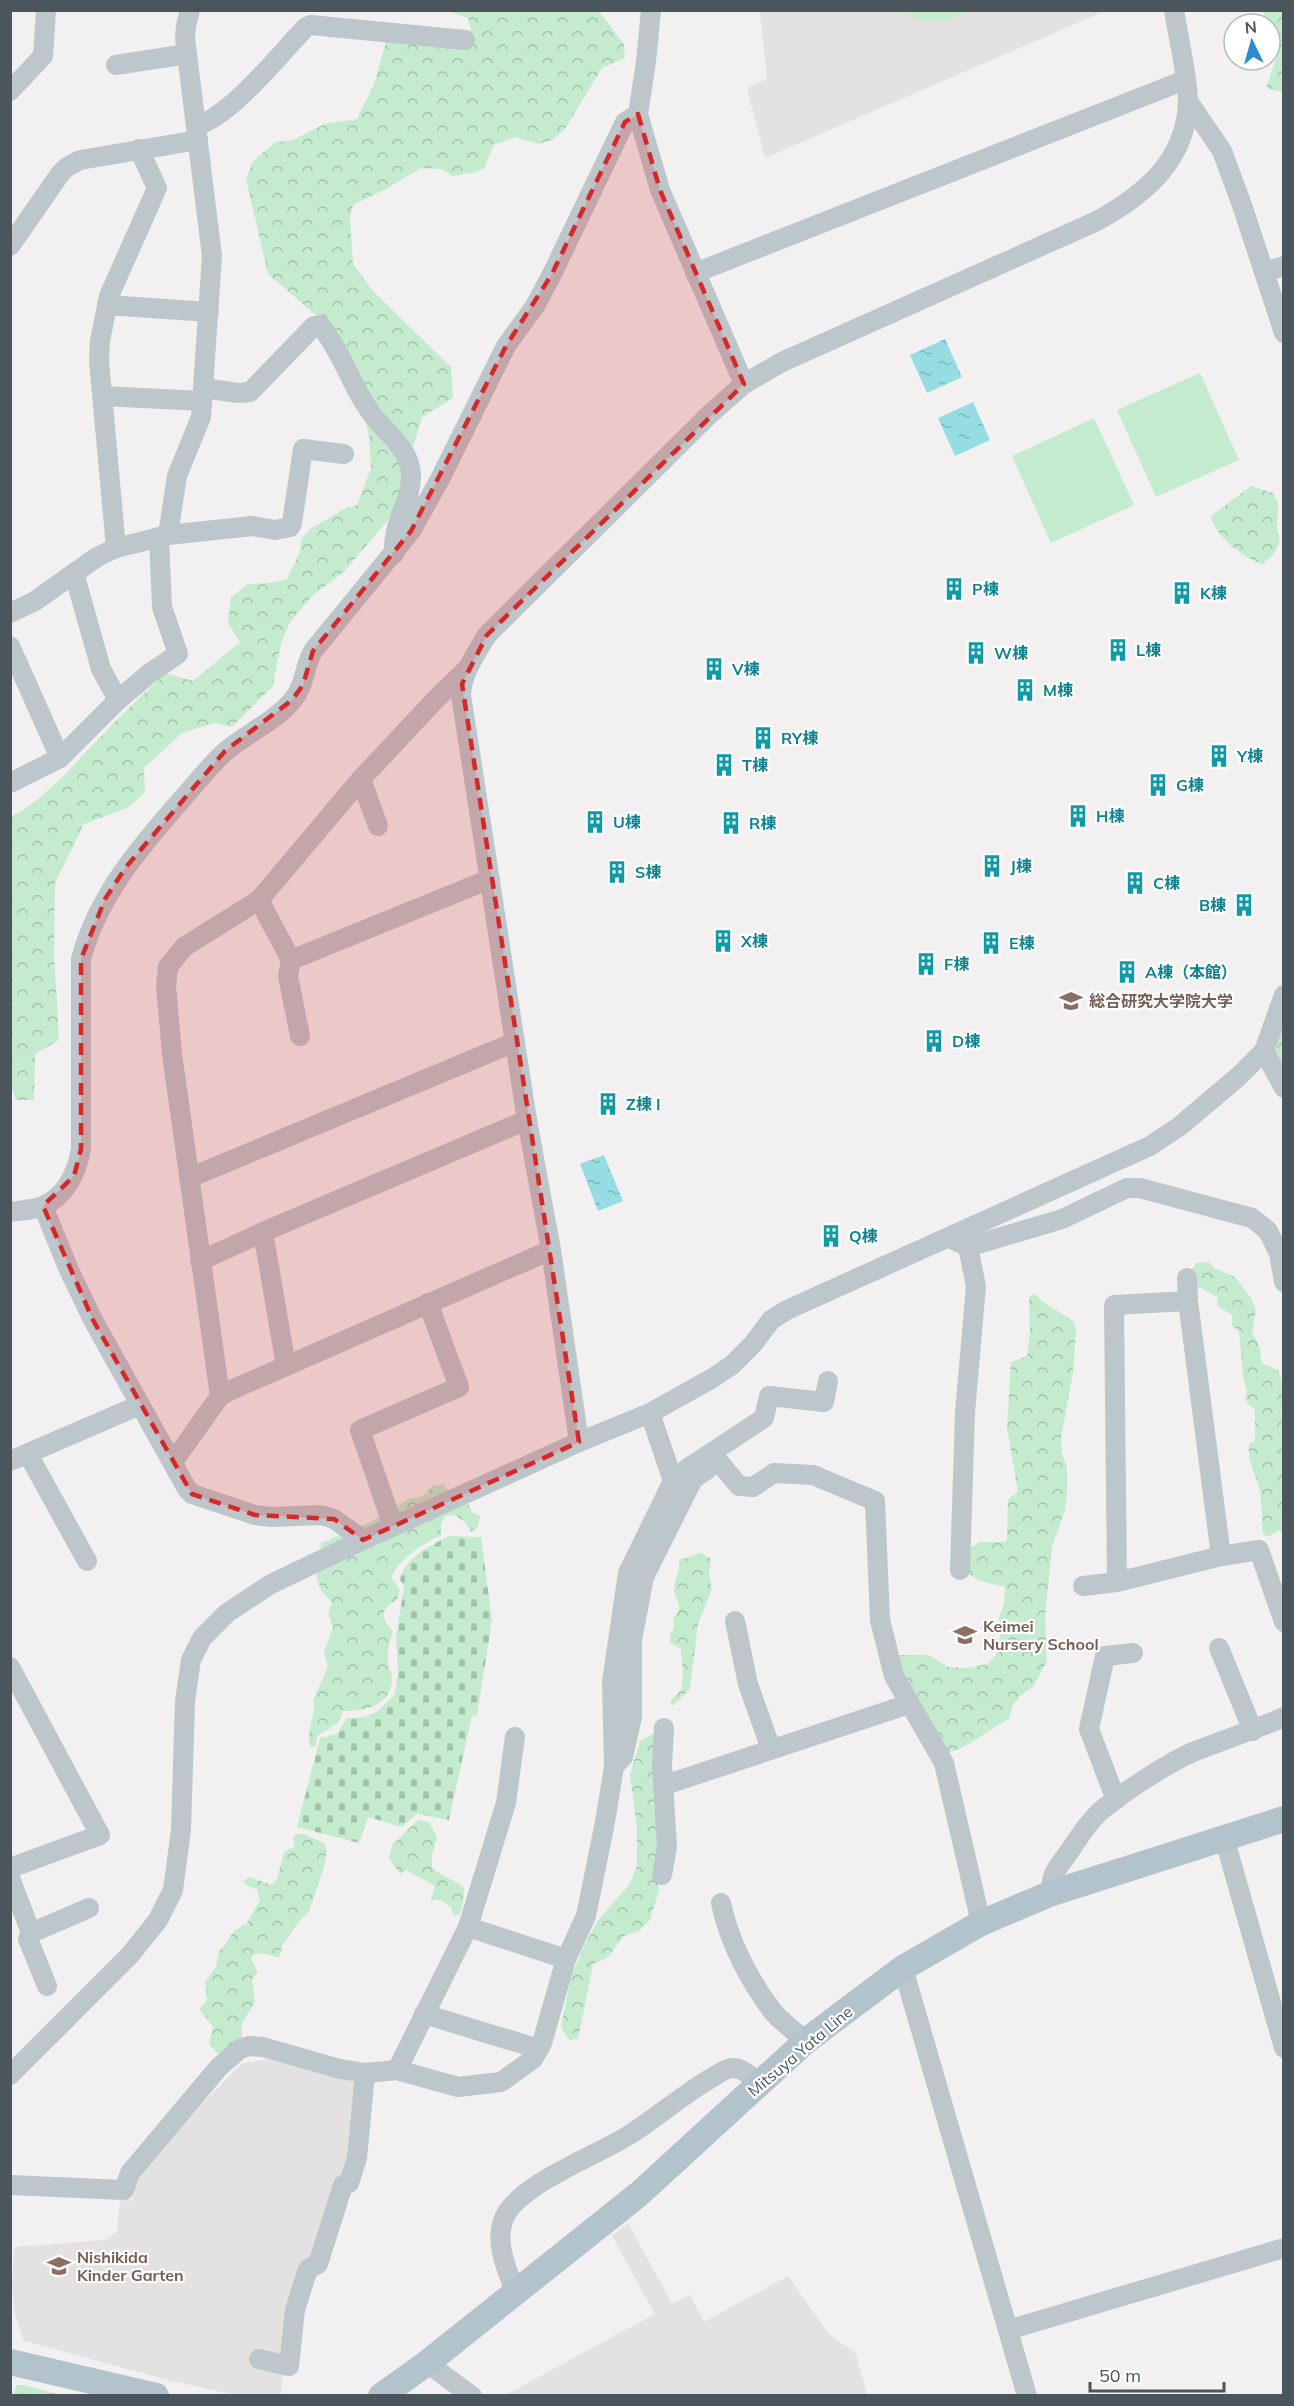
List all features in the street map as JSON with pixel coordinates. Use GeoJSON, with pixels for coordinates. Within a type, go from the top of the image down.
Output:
{"type":"FeatureCollection","features":[{"type":"Feature","properties":{"kind":"main road","name":"Mitsuya Yata Line"},"geometry":{"type":"LineString","coordinates":[[381,2396],[427,2364],[515,2291],[639,2194],[806,2042],[903,1968],[981,1923],[1052,1893],[1284,1819]]}},
{"type":"Feature","properties":{"kind":"main road"},"geometry":{"type":"LineString","coordinates":[[10,2362],[156,2396]]}},
{"type":"Feature","properties":{"kind":"street"},"geometry":{"type":"LineString","coordinates":[[10,91],[43,56],[45,10]]}},
{"type":"Feature","properties":{"kind":"street"},"geometry":{"type":"LineString","coordinates":[[10,783],[60,758],[118,700],[150,673],[178,654],[162,607],[163,536],[177,476],[201,417],[213,256],[187,54],[186,26],[190,10]]}},
{"type":"Feature","properties":{"kind":"street"},"geometry":{"type":"LineString","coordinates":[[651,10],[638,114],[660,190],[744,384]]}},
{"type":"Feature","properties":{"kind":"street"},"geometry":{"type":"LineString","coordinates":[[579,1442],[461,695],[467,669],[487,635],[710,414],[744,384],[782,362],[1097,221],[1128,204],[1155,180],[1173,154],[1184,131],[1188,101],[1174,10]]}},
{"type":"Feature","properties":{"kind":"street"},"geometry":{"type":"LineString","coordinates":[[10,246],[67,167],[80,160],[139,149],[197,133],[225,111],[306,27],[465,40]]}},
{"type":"Feature","properties":{"kind":"street"},"geometry":{"type":"LineString","coordinates":[[116,65],[187,54]]}},
{"type":"Feature","properties":{"kind":"street"},"geometry":{"type":"LineString","coordinates":[[695,273],[1185,80]]}},
{"type":"Feature","properties":{"kind":"street"},"geometry":{"type":"LineString","coordinates":[[1188,101],[1222,151],[1284,333]]}},
{"type":"Feature","properties":{"kind":"street"},"geometry":{"type":"LineString","coordinates":[[10,1212],[43,1206],[66,1186],[74,1176],[79,1164],[81,1149],[81,958],[91,928],[105,899],[126,867],[158,827],[225,751],[281,712],[292,700],[303,685],[307,664],[313,651],[411,531],[440,479],[506,346],[535,306],[625,122],[638,114]]}},
{"type":"Feature","properties":{"kind":"street"},"geometry":{"type":"LineString","coordinates":[[116,548],[99,351],[107,305],[114,282],[157,188],[139,149]]}},
{"type":"Feature","properties":{"kind":"street"},"geometry":{"type":"LineString","coordinates":[[1264,272],[1284,266]]}},
{"type":"Feature","properties":{"kind":"street"},"geometry":{"type":"LineString","coordinates":[[107,305],[209,312]]}},
{"type":"Feature","properties":{"kind":"street"},"geometry":{"type":"LineString","coordinates":[[103,396],[250,392],[314,326],[320,325],[373,415],[400,446],[409,462],[410,490],[396,524],[393,540],[394,554]]}},
{"type":"Feature","properties":{"kind":"street"},"geometry":{"type":"LineString","coordinates":[[10,613],[35,601],[96,557],[116,548],[163,536],[252,526],[275,530],[290,527],[303,449],[344,454]]}},
{"type":"Feature","properties":{"kind":"street"},"geometry":{"type":"LineString","coordinates":[[75,573],[101,669],[118,700]]}},
{"type":"Feature","properties":{"kind":"street"},"geometry":{"type":"LineString","coordinates":[[10,646],[60,758]]}},
{"type":"Feature","properties":{"kind":"street"},"geometry":{"type":"LineString","coordinates":[[220,1396],[172,1054],[166,986],[168,967],[184,947],[259,900],[361,779],[467,669]]}},
{"type":"Feature","properties":{"kind":"street"},"geometry":{"type":"LineString","coordinates":[[361,779],[378,826]]}},
{"type":"Feature","properties":{"kind":"street"},"geometry":{"type":"LineString","coordinates":[[291,960],[489,879]]}},
{"type":"Feature","properties":{"kind":"street"},"geometry":{"type":"LineString","coordinates":[[259,900],[291,960],[288,976],[300,1035]]}},
{"type":"Feature","properties":{"kind":"street"},"geometry":{"type":"LineString","coordinates":[[10,2075],[130,1954],[158,1920],[173,1890],[181,1830],[185,1701],[191,1660],[202,1638],[227,1613],[272,1584],[363,1540],[579,1442],[650,1413],[732,1365],[771,1320],[787,1310],[1150,1146],[1180,1126],[1239,1076],[1264,1051],[1284,995]]}},
{"type":"Feature","properties":{"kind":"street"},"geometry":{"type":"LineString","coordinates":[[189,1178],[515,1042]]}},
{"type":"Feature","properties":{"kind":"street"},"geometry":{"type":"LineString","coordinates":[[1264,1051],[1284,1088]]}},
{"type":"Feature","properties":{"kind":"street"},"geometry":{"type":"LineString","coordinates":[[200,1260],[527,1120]]}},
{"type":"Feature","properties":{"kind":"street"},"geometry":{"type":"LineString","coordinates":[[950,1238],[968,1247],[1062,1219],[1127,1188],[1140,1188],[1252,1218],[1268,1231],[1279,1253],[1284,1282]]}},
{"type":"Feature","properties":{"kind":"street"},"geometry":{"type":"LineString","coordinates":[[43,1206],[69,1270],[93,1320],[187,1489],[192,1494],[255,1515],[271,1517],[321,1515],[334,1519],[363,1540]]}},
{"type":"Feature","properties":{"kind":"street"},"geometry":{"type":"LineString","coordinates":[[263,1232],[286,1366]]}},
{"type":"Feature","properties":{"kind":"street"},"geometry":{"type":"LineString","coordinates":[[960,1570],[965,1412],[976,1286],[968,1247]]}},
{"type":"Feature","properties":{"kind":"street"},"geometry":{"type":"LineString","coordinates":[[173,1462],[220,1396],[550,1250]]}},
{"type":"Feature","properties":{"kind":"street"},"geometry":{"type":"LineString","coordinates":[[1187,1278],[1221,1556]]}},
{"type":"Feature","properties":{"kind":"street"},"geometry":{"type":"LineString","coordinates":[[1117,1582],[1114,1305],[1188,1301]]}},
{"type":"Feature","properties":{"kind":"street"},"geometry":{"type":"LineString","coordinates":[[393,1526],[360,1430],[459,1387],[428,1303]]}},
{"type":"Feature","properties":{"kind":"street"},"geometry":{"type":"LineString","coordinates":[[10,2185],[124,2190],[130,2173],[219,2067],[240,2049],[249,2046],[263,2047],[303,2060],[365,2073],[397,2070],[458,2087],[501,2082],[521,2070],[533,2059],[539,2049],[566,1959],[586,1916],[614,1767],[612,1682],[628,1573],[673,1481],[688,1468],[764,1418],[770,1396],[824,1402],[828,1381]]}},
{"type":"Feature","properties":{"kind":"street"},"geometry":{"type":"LineString","coordinates":[[87,1561],[19,1457],[140,1405]]}},
{"type":"Feature","properties":{"kind":"street"},"geometry":{"type":"LineString","coordinates":[[650,1413],[673,1481]]}},
{"type":"Feature","properties":{"kind":"street"},"geometry":{"type":"LineString","coordinates":[[614,1767],[623,1757],[632,1717],[632,1640],[644,1577],[693,1479],[720,1462],[744,1439],[750,1428]]}},
{"type":"Feature","properties":{"kind":"street"},"geometry":{"type":"LineString","coordinates":[[720,1462],[739,1486],[753,1487],[774,1473],[813,1475],[875,1501],[879,1620],[894,1676],[944,1763],[981,1923]]}},
{"type":"Feature","properties":{"kind":"street"},"geometry":{"type":"LineString","coordinates":[[1083,1586],[1117,1582],[1221,1556],[1259,1550],[1284,1622]]}},
{"type":"Feature","properties":{"kind":"street"},"geometry":{"type":"LineString","coordinates":[[735,1621],[748,1684],[771,1749]]}},
{"type":"Feature","properties":{"kind":"street"},"geometry":{"type":"LineString","coordinates":[[1219,1648],[1253,1731]]}},
{"type":"Feature","properties":{"kind":"street"},"geometry":{"type":"LineString","coordinates":[[1116,1800],[1089,1729],[1105,1656],[1133,1653]]}},
{"type":"Feature","properties":{"kind":"street"},"geometry":{"type":"LineString","coordinates":[[10,1667],[100,1835],[10,1868]]}},
{"type":"Feature","properties":{"kind":"street"},"geometry":{"type":"LineString","coordinates":[[665,1785],[909,1704]]}},
{"type":"Feature","properties":{"kind":"street"},"geometry":{"type":"LineString","coordinates":[[1052,1893],[1051,1879],[1088,1824],[1103,1809],[1162,1769],[1192,1753],[1284,1717]]}},
{"type":"Feature","properties":{"kind":"street"},"geometry":{"type":"LineString","coordinates":[[662,1875],[667,1847],[662,1765],[664,1728]]}},
{"type":"Feature","properties":{"kind":"street"},"geometry":{"type":"LineString","coordinates":[[397,2070],[468,1927],[506,1803],[515,1737]]}},
{"type":"Feature","properties":{"kind":"street"},"geometry":{"type":"LineString","coordinates":[[1224,1837],[1284,2048]]}},
{"type":"Feature","properties":{"kind":"street"},"geometry":{"type":"LineString","coordinates":[[10,1878],[31,1933]]}},
{"type":"Feature","properties":{"kind":"street"},"geometry":{"type":"LineString","coordinates":[[721,1904],[724,1921],[747,1971],[775,2014],[806,2042]]}},
{"type":"Feature","properties":{"kind":"street"},"geometry":{"type":"LineString","coordinates":[[47,1986],[28,1939],[31,1933],[89,1908]]}},
{"type":"Feature","properties":{"kind":"street"},"geometry":{"type":"LineString","coordinates":[[468,1927],[566,1959]]}},
{"type":"Feature","properties":{"kind":"street"},"geometry":{"type":"LineString","coordinates":[[903,1968],[1028,2396]]}},
{"type":"Feature","properties":{"kind":"street"},"geometry":{"type":"LineString","coordinates":[[424,2014],[539,2049]]}},
{"type":"Feature","properties":{"kind":"street"},"geometry":{"type":"LineString","coordinates":[[515,2291],[503,2256],[501,2237],[502,2221],[514,2203],[553,2176],[628,2136],[685,2094],[726,2069],[742,2069],[759,2084]]}},
{"type":"Feature","properties":{"kind":"street"},"geometry":{"type":"LineString","coordinates":[[259,2359],[289,2366],[295,2310],[308,2269],[318,2264],[343,2185],[349,2183],[357,2158],[365,2073]]}},
{"type":"Feature","properties":{"kind":"street"},"geometry":{"type":"LineString","coordinates":[[1008,2330],[1284,2248]]}},
{"type":"Feature","properties":{"kind":"street"},"geometry":{"type":"LineString","coordinates":[[427,2364],[472,2396]]}},
{"type":"Feature","properties":{"kind":"highlighted area"},"geometry":{"type":"Polygon","coordinates":[[[638,114],[660,190],[744,384],[487,635],[462,684],[579,1442],[363,1540],[334,1519],[255,1515],[192,1494],[93,1320],[43,1206],[74,1176],[81,1149],[81,959],[105,899],[126,867],[225,751],[292,700],[303,685],[313,651],[411,531],[506,346],[552,274],[625,122],[638,114]]]}},
{"type":"Feature","properties":{"kind":"shaded area"},"geometry":{"type":"Polygon","coordinates":[[[760,11],[1105,11],[765,158],[747,88],[767,79],[760,11]]]}},
{"type":"Feature","properties":{"kind":"shaded area"},"geometry":{"type":"Polygon","coordinates":[[[266,2059],[359,2080],[352,2156],[314,2262],[306,2259],[290,2304],[281,2395],[235,2395],[172,2381],[24,2341],[14,2311],[12,2287],[14,2247],[105,2240],[117,2232],[120,2200],[132,2201],[137,2179],[172,2135],[241,2064],[266,2059]]]}},
{"type":"Feature","properties":{"kind":"shaded area"},"geometry":{"type":"Polygon","coordinates":[[[628,2223],[672,2304],[690,2295],[704,2322],[788,2276],[828,2333],[856,2354],[867,2395],[505,2395],[655,2314],[612,2236],[628,2223]]]}},
{"type":"Feature","properties":{"kind":"green space"},"geometry":{"type":"Polygon","coordinates":[[[1265,10],[1283,11],[1283,92],[1266,88],[1272,72],[1282,72],[1282,12],[1264,12],[1265,10]]]}},
{"type":"Feature","properties":{"kind":"green space"},"geometry":{"type":"Polygon","coordinates":[[[448,11],[599,11],[624,44],[625,58],[602,68],[565,129],[552,140],[539,144],[515,137],[494,145],[484,168],[475,172],[453,176],[441,169],[421,168],[353,205],[350,218],[353,264],[373,291],[451,367],[453,398],[422,417],[393,514],[344,572],[313,595],[290,622],[281,643],[273,686],[232,727],[214,723],[182,733],[144,768],[145,792],[129,807],[84,824],[55,883],[54,951],[59,1040],[35,1054],[34,1100],[16,1100],[11,1084],[11,817],[51,788],[165,673],[193,681],[240,642],[228,623],[231,597],[248,584],[270,583],[287,579],[299,554],[302,538],[310,529],[344,509],[357,505],[371,468],[369,436],[356,375],[318,317],[268,274],[246,179],[253,161],[276,142],[293,140],[325,124],[357,119],[374,84],[386,42],[438,46],[471,30],[468,18],[448,11]]]}},
{"type":"Feature","properties":{"kind":"green space"},"geometry":{"type":"Polygon","coordinates":[[[902,11],[970,11],[936,22],[920,20],[902,11]]]}},
{"type":"Feature","properties":{"kind":"green space"},"geometry":{"type":"Polygon","coordinates":[[[1200,373],[1239,460],[1156,497],[1117,410],[1200,373]]]}},
{"type":"Feature","properties":{"kind":"green space"},"geometry":{"type":"Polygon","coordinates":[[[1094,418],[1134,505],[1051,543],[1012,456],[1094,418]]]}},
{"type":"Feature","properties":{"kind":"green space"},"geometry":{"type":"Polygon","coordinates":[[[1251,486],[1273,493],[1278,503],[1277,530],[1280,542],[1274,554],[1262,564],[1247,557],[1231,545],[1213,524],[1211,516],[1251,486]]]}},
{"type":"Feature","properties":{"kind":"green space"},"geometry":{"type":"Polygon","coordinates":[[[1283,1011],[1283,1072],[1272,1048],[1283,1011]]]}},
{"type":"Feature","properties":{"kind":"green space"},"geometry":{"type":"Polygon","coordinates":[[[1209,1262],[1214,1268],[1235,1277],[1251,1298],[1256,1311],[1252,1332],[1259,1346],[1262,1363],[1278,1370],[1281,1378],[1284,1433],[1283,1530],[1272,1535],[1265,1536],[1262,1531],[1260,1492],[1249,1457],[1249,1444],[1255,1441],[1255,1410],[1245,1400],[1247,1392],[1243,1376],[1239,1331],[1232,1326],[1232,1315],[1218,1306],[1217,1297],[1193,1284],[1191,1270],[1197,1263],[1209,1262]]]}},
{"type":"Feature","properties":{"kind":"green space"},"geometry":{"type":"Polygon","coordinates":[[[1035,1294],[1075,1323],[1076,1333],[1073,1373],[1061,1438],[1062,1453],[1067,1467],[1067,1493],[1065,1510],[1052,1547],[1045,1617],[1047,1661],[1033,1687],[1020,1696],[1013,1705],[1009,1719],[964,1747],[948,1753],[923,1720],[896,1655],[929,1655],[948,1667],[968,1668],[988,1664],[996,1655],[1000,1636],[999,1617],[1004,1604],[1005,1587],[980,1581],[965,1572],[966,1551],[980,1542],[1005,1542],[1007,1539],[1008,1500],[1018,1491],[1007,1428],[1011,1362],[1027,1356],[1030,1332],[1029,1296],[1035,1294]]]}},
{"type":"Feature","properties":{"kind":"green space"},"geometry":{"type":"Polygon","coordinates":[[[443,1484],[459,1503],[468,1504],[473,1513],[480,1516],[478,1527],[471,1532],[465,1522],[455,1515],[445,1516],[441,1524],[441,1536],[412,1552],[394,1571],[391,1577],[400,1590],[397,1600],[387,1607],[384,1614],[393,1632],[388,1656],[392,1679],[391,1688],[382,1701],[375,1705],[360,1710],[343,1711],[339,1722],[317,1736],[316,1746],[310,1747],[309,1734],[314,1710],[313,1700],[328,1667],[324,1653],[333,1627],[328,1613],[332,1603],[321,1590],[316,1576],[320,1565],[321,1543],[372,1521],[409,1499],[423,1496],[432,1486],[443,1484]]]}},
{"type":"Feature","properties":{"kind":"green space"},"geometry":{"type":"Polygon","coordinates":[[[449,1536],[481,1537],[492,1620],[477,1716],[472,1715],[449,1820],[417,1814],[402,1827],[368,1817],[359,1843],[297,1827],[320,1738],[337,1734],[347,1718],[365,1717],[378,1711],[395,1694],[398,1672],[396,1637],[404,1586],[400,1580],[412,1558],[449,1536]]]}},
{"type":"Feature","properties":{"kind":"green space"},"geometry":{"type":"Polygon","coordinates":[[[701,1553],[711,1559],[709,1573],[712,1589],[698,1624],[690,1689],[672,1706],[670,1701],[681,1690],[683,1677],[681,1649],[670,1643],[670,1634],[674,1628],[673,1618],[679,1610],[674,1588],[679,1559],[701,1553]]]}},
{"type":"Feature","properties":{"kind":"green space"},"geometry":{"type":"Polygon","coordinates":[[[653,1734],[660,1738],[661,1788],[656,1874],[659,1890],[650,1920],[640,1930],[624,1936],[608,1957],[593,1964],[578,2039],[569,2040],[561,2027],[571,1977],[598,1920],[629,1885],[637,1866],[637,1829],[630,1774],[640,1741],[653,1734]]]}},
{"type":"Feature","properties":{"kind":"green space"},"geometry":{"type":"Polygon","coordinates":[[[418,1820],[429,1822],[437,1837],[432,1855],[432,1867],[464,1888],[463,1904],[459,1915],[453,1916],[452,1908],[442,1900],[431,1900],[435,1886],[406,1870],[400,1874],[389,1858],[393,1844],[418,1820]]]}},
{"type":"Feature","properties":{"kind":"green space"},"geometry":{"type":"Polygon","coordinates":[[[296,1834],[304,1834],[324,1843],[327,1851],[309,1911],[283,1944],[279,1958],[262,1953],[253,1955],[251,1959],[258,1973],[252,1979],[255,2002],[242,2023],[242,2038],[227,2052],[217,2053],[209,2044],[213,2027],[199,2009],[207,2000],[205,1981],[215,1968],[218,1952],[234,1931],[247,1923],[260,1900],[257,1889],[248,1886],[243,1881],[250,1877],[271,1885],[277,1879],[284,1852],[295,1846],[293,1837],[296,1834]]]}},
{"type":"Feature","properties":{"kind":"green space"},"geometry":{"type":"Polygon","coordinates":[[[17,2385],[24,2385],[61,2395],[13,2395],[17,2385]]]}},
{"type":"Feature","properties":{"kind":"water"},"geometry":{"type":"Polygon","coordinates":[[[945,339],[962,377],[927,393],[910,355],[945,339]]]}},
{"type":"Feature","properties":{"kind":"water"},"geometry":{"type":"Polygon","coordinates":[[[973,402],[990,440],[955,456],[938,418],[973,402]]]}},
{"type":"Feature","properties":{"kind":"water"},"geometry":{"type":"Polygon","coordinates":[[[604,1155],[623,1201],[598,1211],[580,1164],[604,1155]]]}},
{"type":"Feature","properties":{"kind":"place","name":"P棟"},"geometry":{"type":"Point","coordinates":[954,589]}},
{"type":"Feature","properties":{"kind":"place","name":"K棟"},"geometry":{"type":"Point","coordinates":[1182,593]}},
{"type":"Feature","properties":{"kind":"place","name":"L棟"},"geometry":{"type":"Point","coordinates":[1118,650]}},
{"type":"Feature","properties":{"kind":"place","name":"W棟"},"geometry":{"type":"Point","coordinates":[976,653]}},
{"type":"Feature","properties":{"kind":"place","name":"V棟"},"geometry":{"type":"Point","coordinates":[714,669]}},
{"type":"Feature","properties":{"kind":"place","name":"M棟"},"geometry":{"type":"Point","coordinates":[1025,690]}},
{"type":"Feature","properties":{"kind":"place","name":"RY棟"},"geometry":{"type":"Point","coordinates":[763,738]}},
{"type":"Feature","properties":{"kind":"place","name":"Y棟"},"geometry":{"type":"Point","coordinates":[1219,756]}},
{"type":"Feature","properties":{"kind":"place","name":"T棟"},"geometry":{"type":"Point","coordinates":[724,765]}},
{"type":"Feature","properties":{"kind":"place","name":"G棟"},"geometry":{"type":"Point","coordinates":[1158,785]}},
{"type":"Feature","properties":{"kind":"place","name":"H棟"},"geometry":{"type":"Point","coordinates":[1078,816]}},
{"type":"Feature","properties":{"kind":"place","name":"U棟"},"geometry":{"type":"Point","coordinates":[595,822]}},
{"type":"Feature","properties":{"kind":"place","name":"R棟"},"geometry":{"type":"Point","coordinates":[731,823]}},
{"type":"Feature","properties":{"kind":"place","name":"J棟"},"geometry":{"type":"Point","coordinates":[992,866]}},
{"type":"Feature","properties":{"kind":"place","name":"S棟"},"geometry":{"type":"Point","coordinates":[617,872]}},
{"type":"Feature","properties":{"kind":"place","name":"C棟"},"geometry":{"type":"Point","coordinates":[1135,883]}},
{"type":"Feature","properties":{"kind":"place","name":"B棟"},"geometry":{"type":"Point","coordinates":[1244,905]}},
{"type":"Feature","properties":{"kind":"place","name":"X棟"},"geometry":{"type":"Point","coordinates":[723,941]}},
{"type":"Feature","properties":{"kind":"place","name":"E棟"},"geometry":{"type":"Point","coordinates":[991,943]}},
{"type":"Feature","properties":{"kind":"place","name":"F棟"},"geometry":{"type":"Point","coordinates":[926,964]}},
{"type":"Feature","properties":{"kind":"place","name":"A棟（本館）"},"geometry":{"type":"Point","coordinates":[1127,972]}},
{"type":"Feature","properties":{"kind":"place","name":"総合研究大学院大学"},"geometry":{"type":"Point","coordinates":[1071,1001]}},
{"type":"Feature","properties":{"kind":"place","name":"D棟"},"geometry":{"type":"Point","coordinates":[934,1041]}},
{"type":"Feature","properties":{"kind":"place","name":"Z棟 I"},"geometry":{"type":"Point","coordinates":[608,1104]}},
{"type":"Feature","properties":{"kind":"place","name":"Q棟"},"geometry":{"type":"Point","coordinates":[831,1236]}},
{"type":"Feature","properties":{"kind":"place","name":"Keimei Nursery School"},"geometry":{"type":"Point","coordinates":[965,1635]}},
{"type":"Feature","properties":{"kind":"place","name":"Nishikida Kinder Garten"},"geometry":{"type":"Point","coordinates":[59,2266]}}]}
